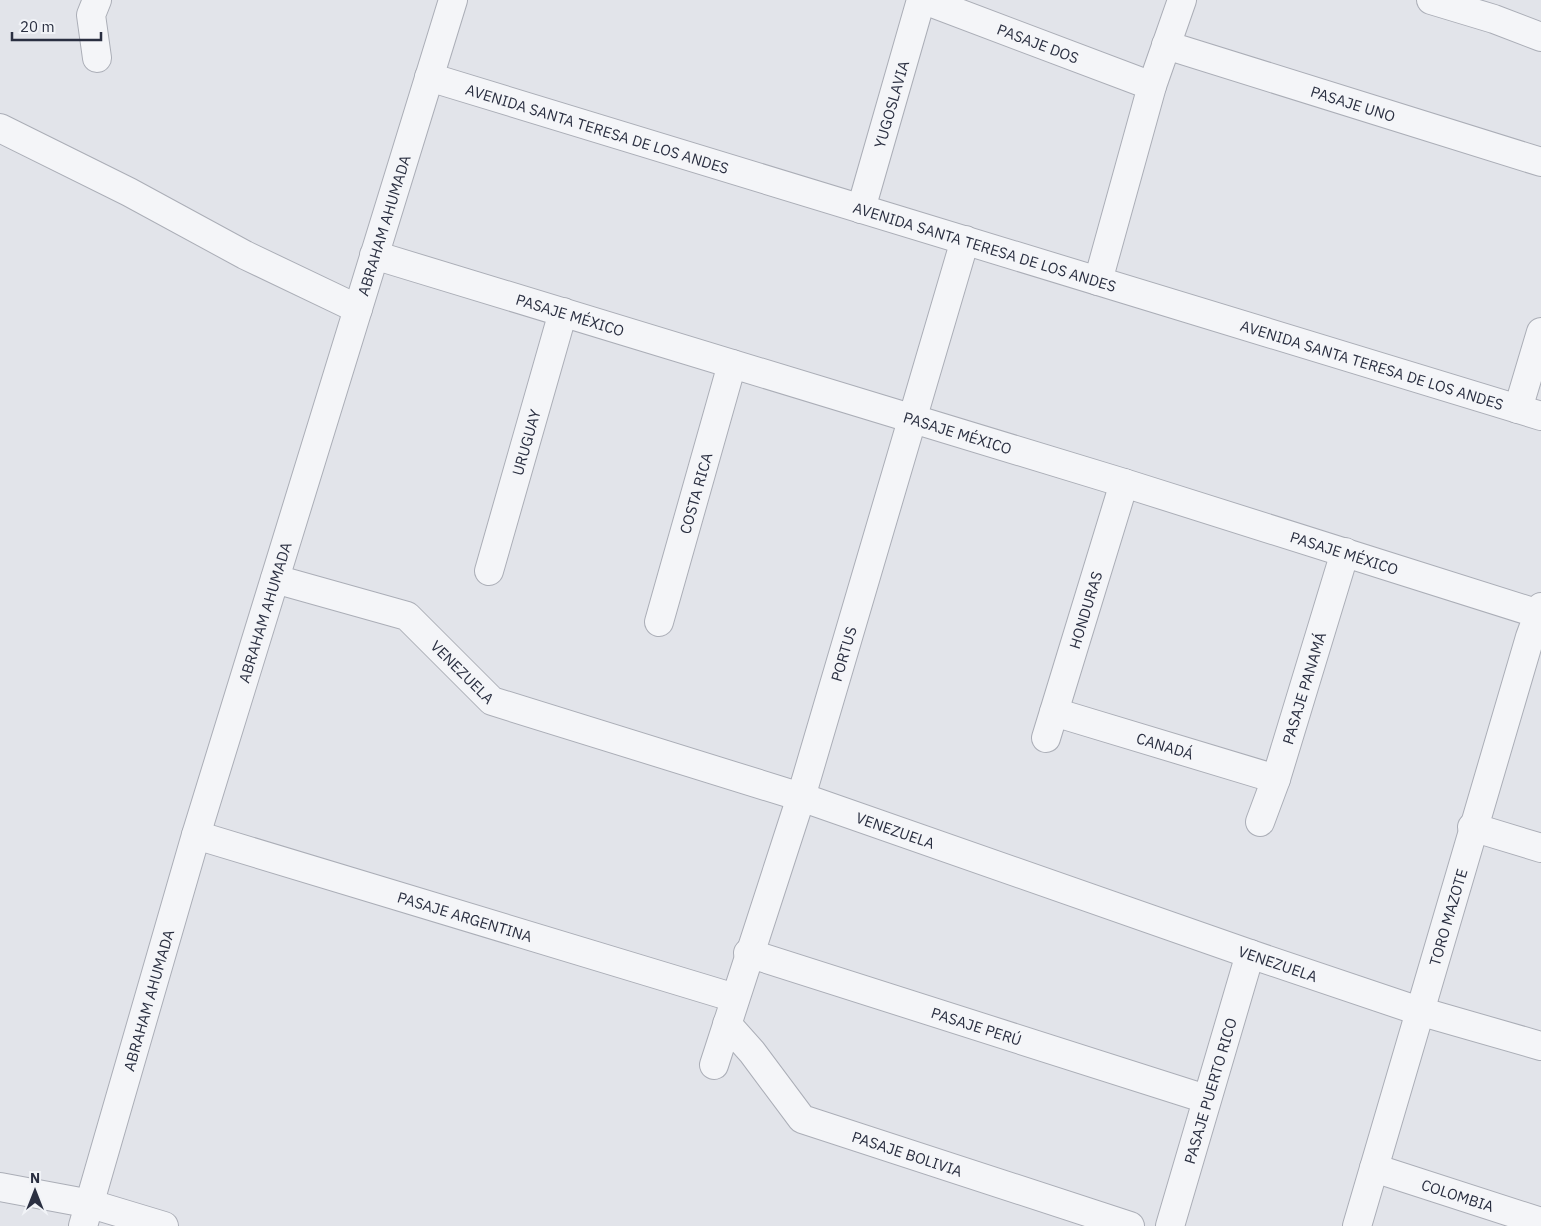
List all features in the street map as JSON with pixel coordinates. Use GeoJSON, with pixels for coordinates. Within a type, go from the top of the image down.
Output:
{"type":"FeatureCollection","features":[{"type":"Feature","properties":{"kind":"street","name":"ABRAHAM AHUMADA"},"geometry":{"type":"LineString","coordinates":[[87,1215],[196,834],[453,0]]}},
{"type":"Feature","properties":{"kind":"street","name":"PASAJE DOS"},"geometry":{"type":"LineString","coordinates":[[923,0],[1152,86]]}},
{"type":"Feature","properties":{"kind":"street","name":"YUGOSLAVIA"},"geometry":{"type":"LineString","coordinates":[[861,209],[923,0]]}},
{"type":"Feature","properties":{"kind":"street"},"geometry":{"type":"LineString","coordinates":[[1098,281],[1152,86],[1182,0]]}},
{"type":"Feature","properties":{"kind":"street"},"geometry":{"type":"LineString","coordinates":[[1431,0],[1497,10],[1541,37]]}},
{"type":"Feature","properties":{"kind":"street"},"geometry":{"type":"LineString","coordinates":[[94,7],[97,58]]}},
{"type":"Feature","properties":{"kind":"street","name":"PASAJE UNO"},"geometry":{"type":"LineString","coordinates":[[1166,45],[1541,162]]}},
{"type":"Feature","properties":{"kind":"street","name":"AVENIDA SANTA TERESA DE LOS ANDES"},"geometry":{"type":"LineString","coordinates":[[429,77],[1529,413]]}},
{"type":"Feature","properties":{"kind":"street"},"geometry":{"type":"LineString","coordinates":[[0,128],[129,192],[252,259],[358,309]]}},
{"type":"Feature","properties":{"kind":"street","name":"PORTUS"},"geometry":{"type":"LineString","coordinates":[[714,1065],[748,954],[801,797],[965,240]]}},
{"type":"Feature","properties":{"kind":"street","name":"PASAJE MÉXICO"},"geometry":{"type":"LineString","coordinates":[[374,255],[1345,552],[1538,625]]}},
{"type":"Feature","properties":{"kind":"street","name":"URUGUAY"},"geometry":{"type":"LineString","coordinates":[[489,572],[563,312]]}},
{"type":"Feature","properties":{"kind":"street"},"geometry":{"type":"LineString","coordinates":[[1529,413],[1541,332]]}},
{"type":"Feature","properties":{"kind":"street","name":"COSTA RICA"},"geometry":{"type":"LineString","coordinates":[[659,622],[732,364]]}},
{"type":"Feature","properties":{"kind":"street","name":"HONDURAS"},"geometry":{"type":"LineString","coordinates":[[1046,738],[1124,483]]}},
{"type":"Feature","properties":{"kind":"street","name":"PASAJE PANAMÁ"},"geometry":{"type":"LineString","coordinates":[[1260,822],[1276,778],[1345,552]]}},
{"type":"Feature","properties":{"kind":"street","name":"VENEZUELA"},"geometry":{"type":"LineString","coordinates":[[275,579],[407,616],[492,701],[801,797],[1419,1011],[1541,1046]]}},
{"type":"Feature","properties":{"kind":"street","name":"TORO MAZOTE"},"geometry":{"type":"LineString","coordinates":[[1357,1226],[1472,827],[1538,625]]}},
{"type":"Feature","properties":{"kind":"street","name":"CANADÁ"},"geometry":{"type":"LineString","coordinates":[[1054,712],[1276,778]]}},
{"type":"Feature","properties":{"kind":"street"},"geometry":{"type":"LineString","coordinates":[[1472,827],[1541,848]]}},
{"type":"Feature","properties":{"kind":"street","name":"PASAJE ARGENTINA"},"geometry":{"type":"LineString","coordinates":[[196,834],[735,998]]}},
{"type":"Feature","properties":{"kind":"street","name":"PASAJE PERÚ"},"geometry":{"type":"LineString","coordinates":[[748,954],[1206,1099]]}},
{"type":"Feature","properties":{"kind":"street","name":"PASAJE PUERTO RICO"},"geometry":{"type":"LineString","coordinates":[[1170,1226],[1250,954]]}},
{"type":"Feature","properties":{"kind":"street","name":"PASAJE BOLIVIA"},"geometry":{"type":"LineString","coordinates":[[727,1024],[752,1052],[802,1119],[1130,1226]]}},
{"type":"Feature","properties":{"kind":"street","name":"COLOMBIA"},"geometry":{"type":"LineString","coordinates":[[1374,1168],[1541,1222]]}},
{"type":"Feature","properties":{"kind":"street"},"geometry":{"type":"LineString","coordinates":[[0,1186],[87,1215],[164,1226]]}}]}
